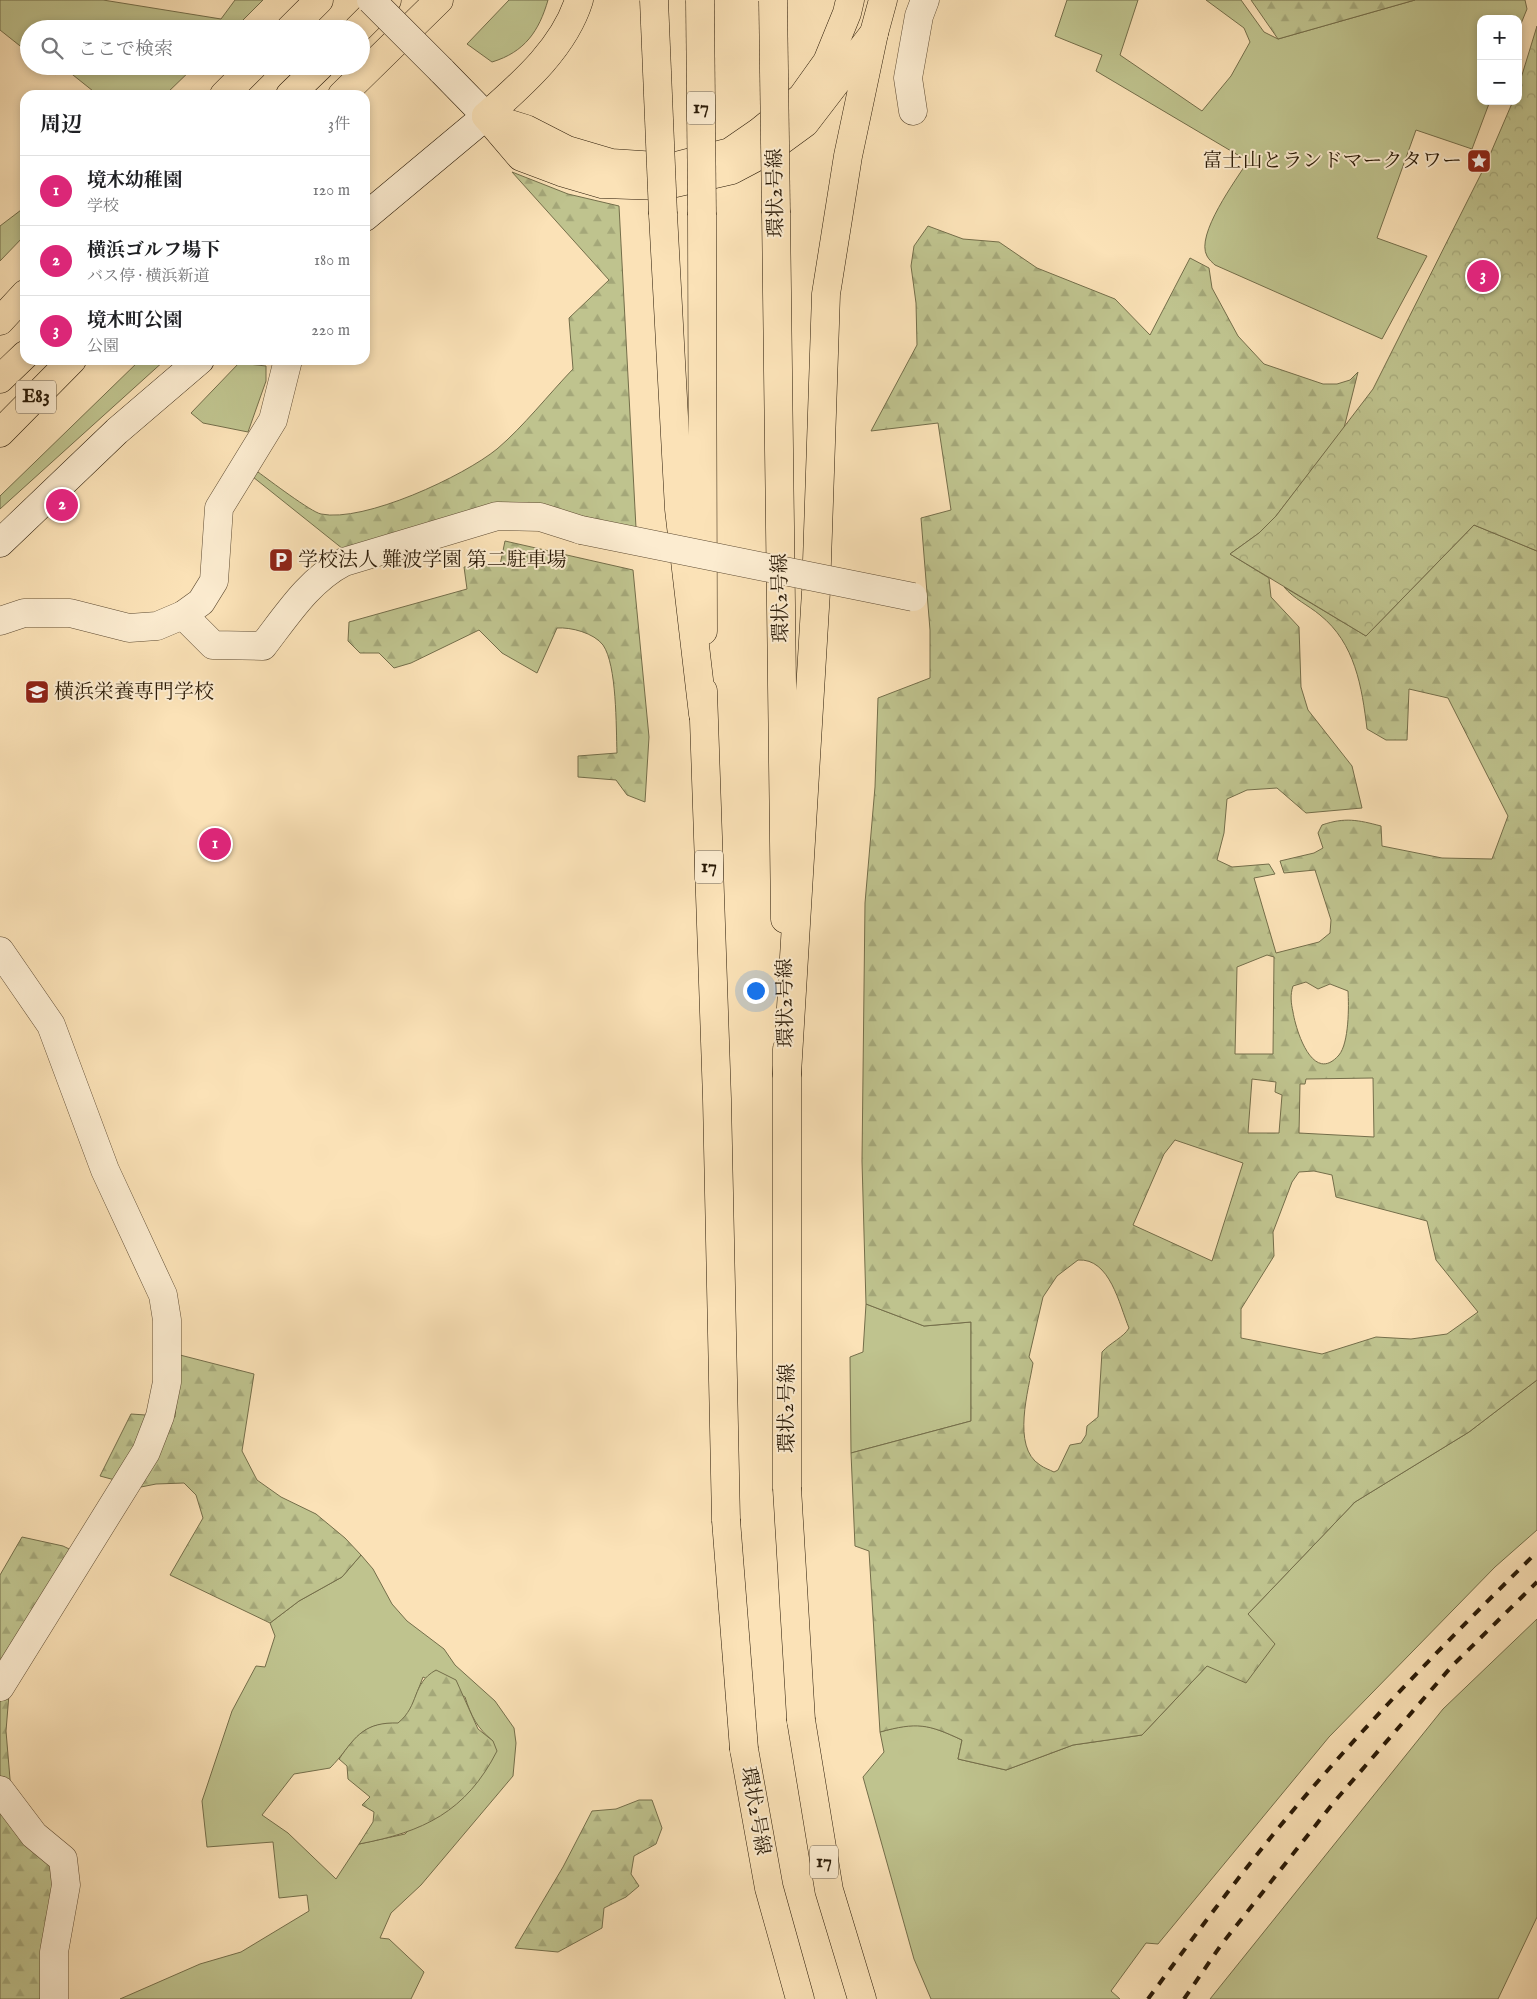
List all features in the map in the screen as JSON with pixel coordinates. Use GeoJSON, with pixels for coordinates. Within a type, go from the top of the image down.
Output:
{"type":"FeatureCollection","features":[{"type":"Feature","properties":{"kind":"main road"},"geometry":{"type":"LineString","coordinates":[[299,20],[319,0]]}},
{"type":"Feature","properties":{"kind":"main road"},"geometry":{"type":"LineString","coordinates":[[367,20],[387,0]]}},
{"type":"Feature","properties":{"kind":"main road"},"geometry":{"type":"LineString","coordinates":[[370,68],[439,0]]}},
{"type":"Feature","properties":{"kind":"main road"},"geometry":{"type":"LineString","coordinates":[[654,0],[663,214],[679,509],[703,714]]}},
{"type":"Feature","properties":{"kind":"main road","name":"環状2号線"},"geometry":{"type":"LineString","coordinates":[[700,0],[703,714],[717,1099],[726,1520],[744,1749],[769,1888],[800,1999]]}},
{"type":"Feature","properties":{"kind":"main road","name":"環状2号線"},"geometry":{"type":"LineString","coordinates":[[773,0],[787,1074],[787,1488],[801,1720],[829,1890],[862,1999]]}},
{"type":"Feature","properties":{"kind":"main road"},"geometry":{"type":"LineString","coordinates":[[486,116],[526,129],[567,150],[611,163],[672,167],[730,152],[759,132],[802,97],[827,62],[848,13],[850,0]]}},
{"type":"Feature","properties":{"kind":"main road"},"geometry":{"type":"LineString","coordinates":[[787,1074],[816,590],[826,294],[848,156],[874,33],[883,0]]}},
{"type":"Feature","properties":{"kind":"main road"},"geometry":{"type":"LineString","coordinates":[[486,116],[533,73],[554,47],[578,4]]}},
{"type":"Feature","properties":{"kind":"main road"},"geometry":{"type":"LineString","coordinates":[[486,116],[521,157],[560,172],[602,184],[662,186],[732,170],[764,153],[805,123],[874,33]]}},
{"type":"Feature","properties":{"kind":"main road"},"geometry":{"type":"LineString","coordinates":[[229,90],[244,75]]}},
{"type":"Feature","properties":{"kind":"main road"},"geometry":{"type":"LineString","coordinates":[[295,90],[311,75]]}},
{"type":"Feature","properties":{"kind":"main road"},"geometry":{"type":"LineString","coordinates":[[347,90],[362,75]]}},
{"type":"Feature","properties":{"kind":"main road"},"geometry":{"type":"LineString","coordinates":[[0,321],[20,299]]}},
{"type":"Feature","properties":{"kind":"main road","name":"E83"},"geometry":{"type":"LineString","coordinates":[[0,379],[20,360]]}},
{"type":"Feature","properties":{"kind":"main road","name":"E83"},"geometry":{"type":"LineString","coordinates":[[0,433],[67,365]]}},
{"type":"Feature","properties":{"kind":"street"},"geometry":{"type":"LineString","coordinates":[[370,213],[486,116],[371,0]]}},
{"type":"Feature","properties":{"kind":"street"},"geometry":{"type":"LineString","coordinates":[[913,111],[908,78],[919,16],[925,0]]}},
{"type":"Feature","properties":{"kind":"street"},"geometry":{"type":"LineString","coordinates":[[0,543],[118,431],[194,365]]}},
{"type":"Feature","properties":{"kind":"street"},"geometry":{"type":"LineString","coordinates":[[0,621],[24,613],[70,613],[129,628],[157,626],[184,615],[201,602],[214,581],[219,508],[273,420],[287,365]]}},
{"type":"Feature","properties":{"kind":"street"},"geometry":{"type":"LineString","coordinates":[[184,615],[213,645],[263,646],[312,585],[328,570],[344,562],[497,516],[540,518],[581,530],[913,597]]}},
{"type":"Feature","properties":{"kind":"street"},"geometry":{"type":"LineString","coordinates":[[0,951],[51,1025],[105,1170],[163,1295],[167,1320],[168,1355],[167,1382],[160,1416],[146,1452],[0,1687]]}},
{"type":"Feature","properties":{"kind":"street"},"geometry":{"type":"LineString","coordinates":[[0,1790],[34,1835],[63,1859],[66,1885],[54,1952],[54,1999]]}},
{"type":"Feature","properties":{"kind":"green space"},"geometry":{"type":"Polygon","coordinates":[[[0,0],[103,0],[221,19],[235,0],[263,0],[243,20],[20,20],[20,46],[0,30],[0,0]]]}},
{"type":"Feature","properties":{"kind":"green space"},"geometry":{"type":"Polygon","coordinates":[[[509,0],[548,0],[540,21],[529,39],[504,58],[492,62],[467,44],[509,0]]]}},
{"type":"Feature","properties":{"kind":"green space"},"geometry":{"type":"Polygon","coordinates":[[[1067,0],[1138,0],[1120,55],[1202,111],[1231,76],[1250,42],[1244,28],[1206,0],[1241,0],[1264,32],[1278,39],[1415,0],[1525,0],[1527,9],[1522,21],[1522,15],[1477,15],[1477,105],[1488,105],[1472,149],[1416,130],[1377,238],[1427,256],[1382,339],[1215,265],[1207,256],[1205,247],[1207,235],[1218,208],[1248,161],[1096,71],[1102,55],[1055,36],[1067,0]]]}},
{"type":"Feature","properties":{"kind":"green space"},"geometry":{"type":"Polygon","coordinates":[[[1251,0],[1415,0],[1278,39],[1251,0]]]}},
{"type":"Feature","properties":{"kind":"green space"},"geometry":{"type":"Polygon","coordinates":[[[1537,26],[1537,551],[1474,525],[1366,636],[1230,554],[1259,533],[1276,516],[1373,389],[1486,164],[1511,105],[1522,105],[1522,75],[1537,26]]]}},
{"type":"Feature","properties":{"kind":"green space"},"geometry":{"type":"Polygon","coordinates":[[[73,75],[186,75],[170,90],[92,90],[73,75]]]}},
{"type":"Feature","properties":{"kind":"green space"},"geometry":{"type":"Polygon","coordinates":[[[512,172],[568,194],[619,206],[636,528],[540,507],[343,549],[253,477],[258,472],[300,502],[321,514],[340,515],[387,505],[438,484],[482,460],[507,440],[573,369],[569,318],[609,280],[512,172]]]}},
{"type":"Feature","properties":{"kind":"green space"},"geometry":{"type":"Polygon","coordinates":[[[20,211],[20,240],[0,261],[0,226],[20,211]]]}},
{"type":"Feature","properties":{"kind":"green space"},"geometry":{"type":"Polygon","coordinates":[[[928,226],[963,239],[999,242],[1037,268],[1115,299],[1150,335],[1190,258],[1209,268],[1212,288],[1238,336],[1264,364],[1323,384],[1337,384],[1350,380],[1358,372],[1344,428],[1276,516],[1259,533],[1230,554],[1269,578],[1271,597],[1299,627],[1301,687],[1308,710],[1352,766],[1362,808],[1306,813],[1277,788],[1247,790],[1227,799],[1224,833],[1217,860],[1232,867],[1269,864],[1275,874],[1254,878],[1276,953],[1319,942],[1330,933],[1331,920],[1315,870],[1284,873],[1280,861],[1314,853],[1323,848],[1318,833],[1322,825],[1345,820],[1365,822],[1381,826],[1382,846],[1442,858],[1492,859],[1508,816],[1448,698],[1409,689],[1407,740],[1386,740],[1367,729],[1359,682],[1349,652],[1332,626],[1284,587],[1366,636],[1474,525],[1537,551],[1537,1380],[1469,1432],[1355,1502],[1248,1614],[1275,1644],[1246,1683],[1207,1666],[1142,1735],[1073,1745],[1006,1770],[958,1759],[962,1740],[931,1728],[913,1726],[880,1732],[869,1551],[855,1546],[851,1453],[971,1421],[971,1322],[924,1326],[866,1304],[862,1161],[865,903],[875,787],[878,698],[930,678],[930,630],[921,518],[951,510],[938,423],[871,431],[917,345],[916,303],[911,266],[914,246],[928,226]],[[1267,955],[1237,967],[1235,1054],[1273,1054],[1274,957],[1267,955]],[[1306,982],[1293,986],[1292,1009],[1298,1031],[1307,1052],[1314,1060],[1321,1064],[1330,1063],[1339,1055],[1345,1042],[1348,991],[1330,984],[1318,989],[1306,982]],[[1373,1078],[1306,1079],[1305,1084],[1300,1084],[1299,1133],[1374,1137],[1373,1078]],[[1252,1079],[1248,1133],[1279,1133],[1282,1095],[1275,1092],[1276,1082],[1252,1079]],[[1175,1140],[1164,1154],[1133,1225],[1212,1261],[1243,1163],[1175,1140]],[[1314,1171],[1299,1172],[1292,1182],[1273,1232],[1274,1256],[1241,1309],[1241,1338],[1322,1354],[1376,1337],[1411,1339],[1447,1334],[1478,1312],[1436,1260],[1427,1221],[1336,1197],[1332,1175],[1314,1171]],[[1078,1260],[1057,1276],[1043,1297],[1029,1357],[1033,1363],[1024,1417],[1024,1432],[1026,1445],[1031,1457],[1042,1466],[1054,1472],[1058,1470],[1070,1445],[1081,1443],[1086,1435],[1087,1426],[1098,1417],[1102,1352],[1129,1328],[1112,1284],[1098,1266],[1089,1261],[1078,1260]]]}},
{"type":"Feature","properties":{"kind":"green space"},"geometry":{"type":"Polygon","coordinates":[[[135,365],[159,365],[0,509],[0,496],[135,365]]]}},
{"type":"Feature","properties":{"kind":"green space"},"geometry":{"type":"Polygon","coordinates":[[[237,365],[266,366],[266,381],[248,432],[203,423],[191,413],[237,365]]]}},
{"type":"Feature","properties":{"kind":"green space"},"geometry":{"type":"Polygon","coordinates":[[[505,541],[633,570],[649,737],[645,802],[627,795],[616,780],[578,777],[578,756],[617,753],[615,697],[611,667],[608,654],[603,645],[594,637],[575,630],[557,628],[537,673],[502,653],[479,630],[411,663],[394,668],[379,653],[360,653],[348,641],[349,622],[467,589],[464,567],[500,565],[505,541]]]}},
{"type":"Feature","properties":{"kind":"green space"},"geometry":{"type":"Polygon","coordinates":[[[866,1304],[924,1326],[971,1322],[971,1421],[851,1453],[850,1357],[863,1352],[866,1304]]]}},
{"type":"Feature","properties":{"kind":"green space"},"geometry":{"type":"Polygon","coordinates":[[[180,1355],[254,1374],[242,1451],[257,1480],[281,1497],[316,1514],[345,1538],[361,1555],[342,1577],[299,1601],[270,1623],[170,1575],[203,1518],[196,1495],[184,1483],[156,1484],[141,1487],[100,1476],[131,1414],[175,1417],[180,1355]]]}},
{"type":"Feature","properties":{"kind":"green space"},"geometry":{"type":"Polygon","coordinates":[[[1537,1380],[1537,1530],[1495,1567],[1329,1737],[1158,1944],[1146,1943],[1111,1991],[1120,1999],[931,1999],[914,1959],[863,1777],[884,1752],[880,1732],[913,1725],[940,1730],[962,1740],[958,1759],[1006,1770],[1073,1745],[1142,1735],[1207,1666],[1248,1614],[1355,1502],[1469,1432],[1537,1380]]]}},
{"type":"Feature","properties":{"kind":"green space"},"geometry":{"type":"Polygon","coordinates":[[[22,1537],[63,1546],[94,1561],[9,1694],[6,1731],[11,1791],[72,1889],[47,1999],[0,1999],[0,1575],[22,1537]]]}},
{"type":"Feature","properties":{"kind":"green space"},"geometry":{"type":"Polygon","coordinates":[[[361,1555],[373,1569],[392,1604],[407,1621],[444,1649],[455,1665],[495,1701],[514,1728],[516,1743],[513,1776],[421,1885],[391,1913],[380,1938],[389,1939],[424,1972],[411,1999],[120,1999],[200,1964],[241,1952],[309,1911],[307,1895],[279,1898],[273,1842],[207,1847],[202,1801],[232,1711],[256,1666],[265,1667],[275,1636],[270,1623],[299,1601],[342,1577],[361,1555]],[[423,1677],[409,1714],[398,1724],[374,1726],[365,1730],[330,1768],[294,1774],[262,1815],[288,1833],[336,1879],[359,1844],[405,1834],[493,1741],[475,1721],[465,1697],[423,1677]]]}},
{"type":"Feature","properties":{"kind":"green space"},"geometry":{"type":"Polygon","coordinates":[[[1537,1619],[1537,1917],[1498,1999],[1210,1999],[1443,1709],[1537,1619]]]}},
{"type":"Feature","properties":{"kind":"green space"},"geometry":{"type":"Polygon","coordinates":[[[436,1670],[456,1680],[478,1729],[493,1741],[497,1751],[485,1772],[471,1790],[457,1804],[440,1816],[403,1833],[359,1844],[373,1822],[374,1812],[362,1805],[370,1797],[348,1779],[347,1766],[339,1759],[351,1743],[363,1732],[378,1725],[398,1723],[410,1709],[423,1682],[436,1670]]]}},
{"type":"Feature","properties":{"kind":"green space"},"geometry":{"type":"Polygon","coordinates":[[[639,1800],[652,1800],[662,1828],[656,1844],[634,1856],[631,1874],[639,1886],[626,1897],[604,1908],[602,1928],[558,1952],[515,1948],[563,1867],[592,1811],[616,1809],[639,1800]]]}},
{"type":"Feature","properties":{"kind":"railway"},"geometry":{"type":"LineString","coordinates":[[1148,1999],[1249,1865],[1313,1787],[1423,1667],[1537,1552]]}},
{"type":"Feature","properties":{"kind":"railway"},"geometry":{"type":"LineString","coordinates":[[1184,1999],[1221,1945],[1334,1802],[1452,1666],[1537,1582]]}},
{"type":"Feature","properties":{"kind":"place","name":"富士山とランドマークタワー"},"geometry":{"type":"Point","coordinates":[1479,161]}},
{"type":"Feature","properties":{"kind":"place","name":"境木町公園"},"geometry":{"type":"Point","coordinates":[1483,276]}},
{"type":"Feature","properties":{"kind":"place","name":"横浜ゴルフ場下"},"geometry":{"type":"Point","coordinates":[62,505]}},
{"type":"Feature","properties":{"kind":"place","name":"学校法人 難波学園 第二駐車場"},"geometry":{"type":"Point","coordinates":[281,560]}},
{"type":"Feature","properties":{"kind":"place","name":"横浜栄養専門学校"},"geometry":{"type":"Point","coordinates":[37,692]}},
{"type":"Feature","properties":{"kind":"place","name":"境木幼稚園"},"geometry":{"type":"Point","coordinates":[215,844]}}]}
